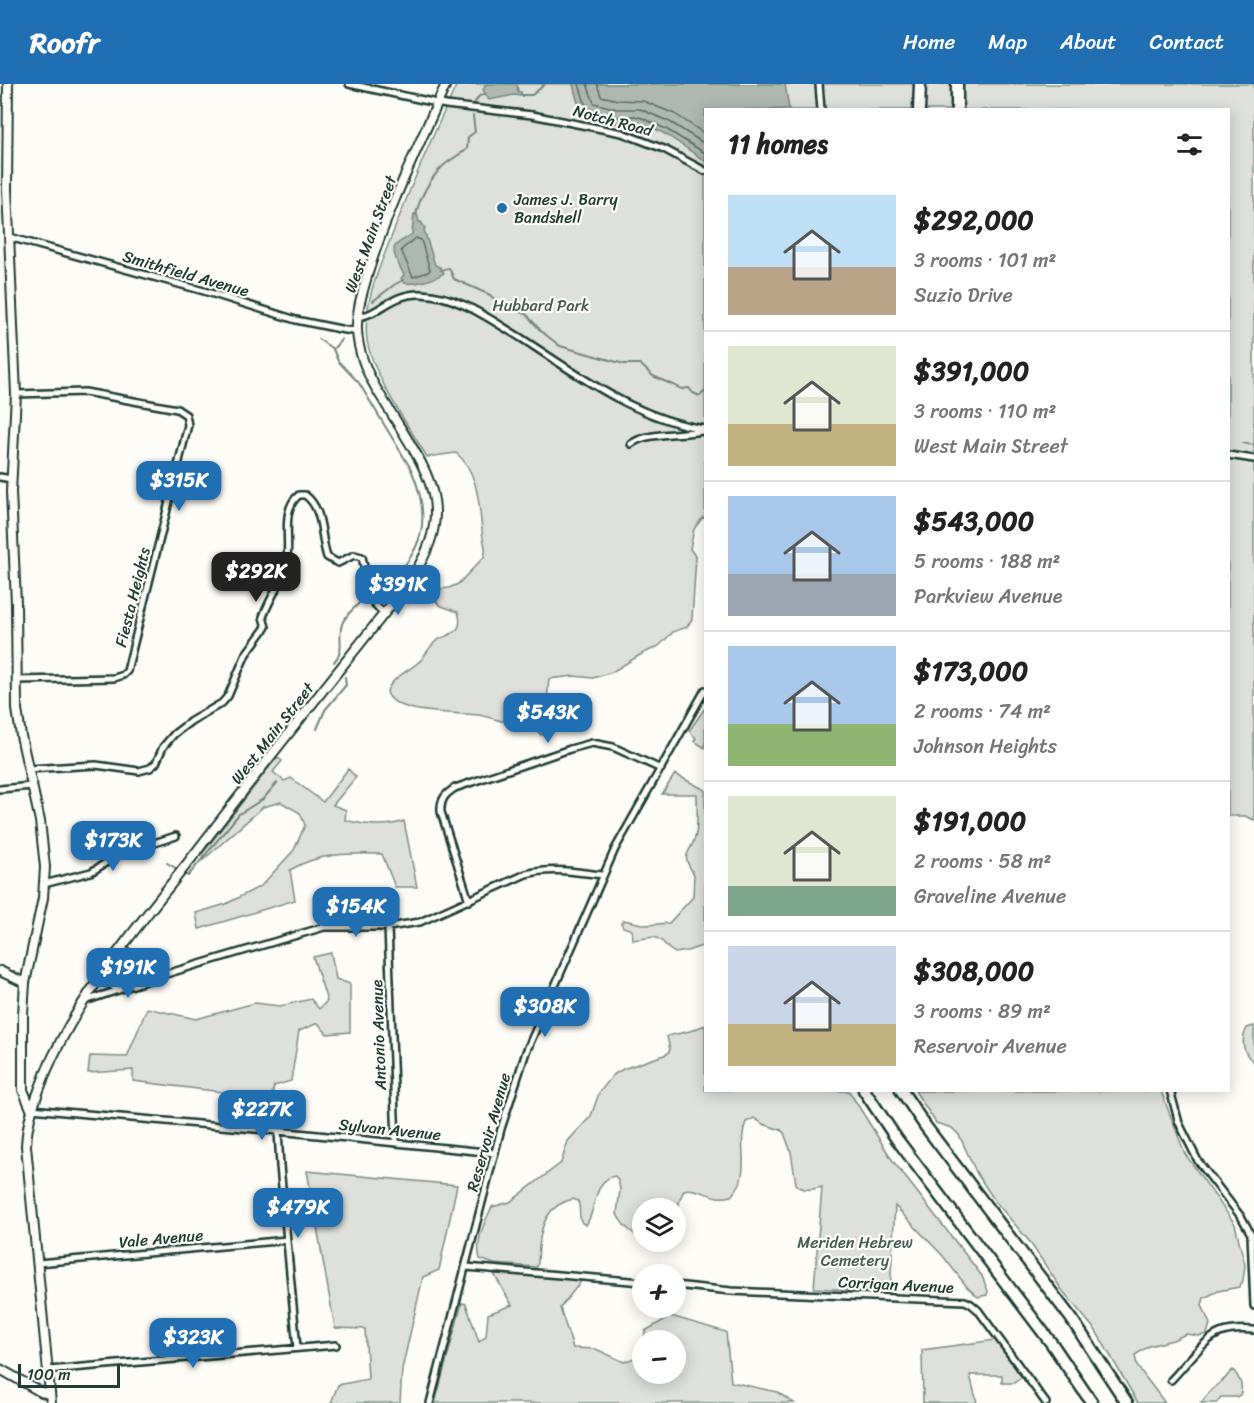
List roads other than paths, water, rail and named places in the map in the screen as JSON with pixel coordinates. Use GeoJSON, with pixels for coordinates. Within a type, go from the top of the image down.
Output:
{"type":"FeatureCollection","features":[{"type":"Feature","properties":{"kind":"highway"},"geometry":{"type":"LineString","coordinates":[[919,108],[920,84]]}},
{"type":"Feature","properties":{"kind":"highway"},"geometry":{"type":"LineString","coordinates":[[957,84],[957,108]]}},
{"type":"Feature","properties":{"kind":"highway"},"geometry":{"type":"LineString","coordinates":[[865,1092],[902,1146],[1046,1336],[1092,1403]]}},
{"type":"Feature","properties":{"kind":"highway"},"geometry":{"type":"LineString","coordinates":[[902,1092],[929,1132],[1084,1336],[1127,1403]]}},
{"type":"Feature","properties":{"kind":"main road"},"geometry":{"type":"LineString","coordinates":[[8,84],[7,178],[16,394],[11,479],[18,716],[42,834],[44,884],[25,982],[21,1041],[23,1090],[31,1109]]}},
{"type":"Feature","properties":{"kind":"main road","name":"West Main Street"},"geometry":{"type":"LineString","coordinates":[[50,1399],[27,1160],[27,1133],[31,1109],[63,1034],[122,948],[412,576],[426,553],[435,526],[435,500],[426,472],[368,374],[358,344],[357,317],[381,235],[446,84]]}},
{"type":"Feature","properties":{"kind":"main road"},"geometry":{"type":"LineString","coordinates":[[0,971],[25,982]]}},
{"type":"Feature","properties":{"kind":"main road"},"geometry":{"type":"LineString","coordinates":[[0,1369],[50,1399]]}},
{"type":"Feature","properties":{"kind":"street","name":"Notch Road"},"geometry":{"type":"LineString","coordinates":[[349,84],[454,106],[548,117],[622,133],[652,144],[704,170]]}},
{"type":"Feature","properties":{"kind":"street"},"geometry":{"type":"LineString","coordinates":[[819,84],[821,108]]}},
{"type":"Feature","properties":{"kind":"street","name":"Smithfield Avenue"},"geometry":{"type":"LineString","coordinates":[[9,237],[204,291],[296,320],[357,331]]}},
{"type":"Feature","properties":{"kind":"street"},"geometry":{"type":"LineString","coordinates":[[357,317],[367,315],[394,299],[409,295],[432,295],[444,298],[489,318],[633,407],[668,421],[704,430]]}},
{"type":"Feature","properties":{"kind":"street","name":"Fiesta Heights"},"geometry":{"type":"LineString","coordinates":[[16,394],[93,393],[177,409],[183,411],[188,419],[127,671],[114,678],[17,680]]}},
{"type":"Feature","properties":{"kind":"street"},"geometry":{"type":"LineString","coordinates":[[631,444],[643,437],[688,434],[704,430]]}},
{"type":"Feature","properties":{"kind":"street"},"geometry":{"type":"LineString","coordinates":[[1230,455],[1254,459]]}},
{"type":"Feature","properties":{"kind":"street"},"geometry":{"type":"LineString","coordinates":[[0,477],[11,479]]}},
{"type":"Feature","properties":{"kind":"street"},"geometry":{"type":"LineString","coordinates":[[28,769],[96,765],[138,771],[150,768],[156,764],[163,747],[174,734],[222,703],[232,688],[246,654],[266,627],[263,617],[285,569],[287,559],[288,514],[291,503],[299,495],[310,498],[318,510],[327,557],[338,563],[354,555],[362,557],[367,592],[376,607],[384,613]]}},
{"type":"Feature","properties":{"kind":"street","name":"Reservoir Avenue"},"geometry":{"type":"LineString","coordinates":[[430,1403],[508,1105],[526,1052],[602,875],[704,692]]}},
{"type":"Feature","properties":{"kind":"street"},"geometry":{"type":"LineString","coordinates":[[469,901],[441,812],[443,798],[455,788],[592,743],[613,747],[661,769]]}},
{"type":"Feature","properties":{"kind":"street"},"geometry":{"type":"LineString","coordinates":[[0,789],[32,786]]}},
{"type":"Feature","properties":{"kind":"street"},"geometry":{"type":"LineString","coordinates":[[44,884],[91,872],[120,854],[176,836]]}},
{"type":"Feature","properties":{"kind":"street"},"geometry":{"type":"LineString","coordinates":[[83,1002],[165,974],[324,927],[388,927],[420,922],[526,874],[538,871],[563,870],[602,875]]}},
{"type":"Feature","properties":{"kind":"street","name":"Antonio Avenue"},"geometry":{"type":"LineString","coordinates":[[388,927],[396,1143]]}},
{"type":"Feature","properties":{"kind":"street"},"geometry":{"type":"LineString","coordinates":[[122,948],[151,969],[165,974]]}},
{"type":"Feature","properties":{"kind":"street"},"geometry":{"type":"LineString","coordinates":[[105,972],[112,986],[119,990]]}},
{"type":"Feature","properties":{"kind":"street"},"geometry":{"type":"LineString","coordinates":[[1171,1092],[1179,1124],[1190,1147],[1216,1188],[1242,1218],[1251,1234],[1254,1306]]}},
{"type":"Feature","properties":{"kind":"street","name":"Sylvan Avenue"},"geometry":{"type":"LineString","coordinates":[[31,1109],[495,1153]]}},
{"type":"Feature","properties":{"kind":"street"},"geometry":{"type":"LineString","coordinates":[[278,1131],[297,1348]]}},
{"type":"Feature","properties":{"kind":"street","name":"Vale Avenue"},"geometry":{"type":"LineString","coordinates":[[38,1263],[287,1240]]}},
{"type":"Feature","properties":{"kind":"street"},"geometry":{"type":"LineString","coordinates":[[466,1267],[632,1281]]}},
{"type":"Feature","properties":{"kind":"street","name":"Corrigan Avenue"},"geometry":{"type":"LineString","coordinates":[[686,1286],[957,1300],[971,1304],[1012,1355],[1046,1403]]}},
{"type":"Feature","properties":{"kind":"street"},"geometry":{"type":"LineString","coordinates":[[1171,1380],[1208,1341],[1220,1333],[1241,1329],[1254,1330]]}},
{"type":"Feature","properties":{"kind":"street"},"geometry":{"type":"LineString","coordinates":[[49,1370],[336,1345]]}},
{"type":"Feature","properties":{"kind":"water"},"geometry":{"type":"Polygon","coordinates":[[[486,84],[517,84],[518,92],[521,92],[522,96],[514,95],[489,100],[483,90],[486,84]]]}},
{"type":"Feature","properties":{"kind":"water"},"geometry":{"type":"Polygon","coordinates":[[[573,84],[785,84],[789,108],[704,108],[704,160],[654,128],[633,122],[608,122],[589,116],[582,111],[573,84]]]}},
{"type":"Feature","properties":{"kind":"water"},"geometry":{"type":"Polygon","coordinates":[[[414,214],[417,214],[419,222],[425,228],[435,265],[440,267],[444,273],[425,281],[404,283],[401,278],[404,275],[395,257],[394,249],[396,244],[412,234],[414,214]]]}},
{"type":"Feature","properties":{"kind":"waterway"},"geometry":{"type":"LineString","coordinates":[[520,95],[532,95],[545,84]]}},
{"type":"Feature","properties":{"kind":"waterway"},"geometry":{"type":"LineString","coordinates":[[474,104],[479,96],[485,94]]}},
{"type":"Feature","properties":{"kind":"waterway"},"geometry":{"type":"LineString","coordinates":[[416,215],[422,197],[436,174],[446,163],[467,149],[468,137],[475,132],[473,116]]}},
{"type":"Feature","properties":{"kind":"waterway"},"geometry":{"type":"LineString","coordinates":[[441,270],[449,268],[454,279],[490,295],[506,310],[526,314],[541,331],[560,346],[624,364],[640,364],[653,376],[682,389],[689,388],[700,396],[704,392]]}},
{"type":"Feature","properties":{"kind":"waterway"},"geometry":{"type":"LineString","coordinates":[[373,301],[403,280]]}},
{"type":"Feature","properties":{"kind":"waterway"},"geometry":{"type":"LineString","coordinates":[[318,339],[333,349],[338,361],[359,383],[411,469],[418,488],[422,505],[420,536],[407,563],[382,591]]}},
{"type":"Feature","properties":{"kind":"waterway"},"geometry":{"type":"LineString","coordinates":[[334,348],[342,339]]}},
{"type":"Feature","properties":{"kind":"waterway"},"geometry":{"type":"LineString","coordinates":[[1243,443],[1254,445]]}},
{"type":"Feature","properties":{"kind":"waterway"},"geometry":{"type":"LineString","coordinates":[[334,662],[340,652],[343,621],[361,601]]}},
{"type":"Feature","properties":{"kind":"waterway"},"geometry":{"type":"LineString","coordinates":[[317,729],[325,710],[346,685],[345,677]]}},
{"type":"Feature","properties":{"kind":"waterway"},"geometry":{"type":"LineString","coordinates":[[184,873],[188,876],[239,814],[263,799],[277,783]]}},
{"type":"Feature","properties":{"kind":"waterway"},"geometry":{"type":"LineString","coordinates":[[167,863],[179,870]]}},
{"type":"Feature","properties":{"kind":"place","name":"James J. Barry Bandshell"},"geometry":{"type":"Point","coordinates":[502,208]}},
{"type":"Feature","properties":{"kind":"park label","name":"Hubbard Park"},"geometry":{"type":"Point","coordinates":[541,305]}},
{"type":"Feature","properties":{"kind":"park label","name":"Meriden Hebrew Cemetery"},"geometry":{"type":"Point","coordinates":[855,1251]}}]}
